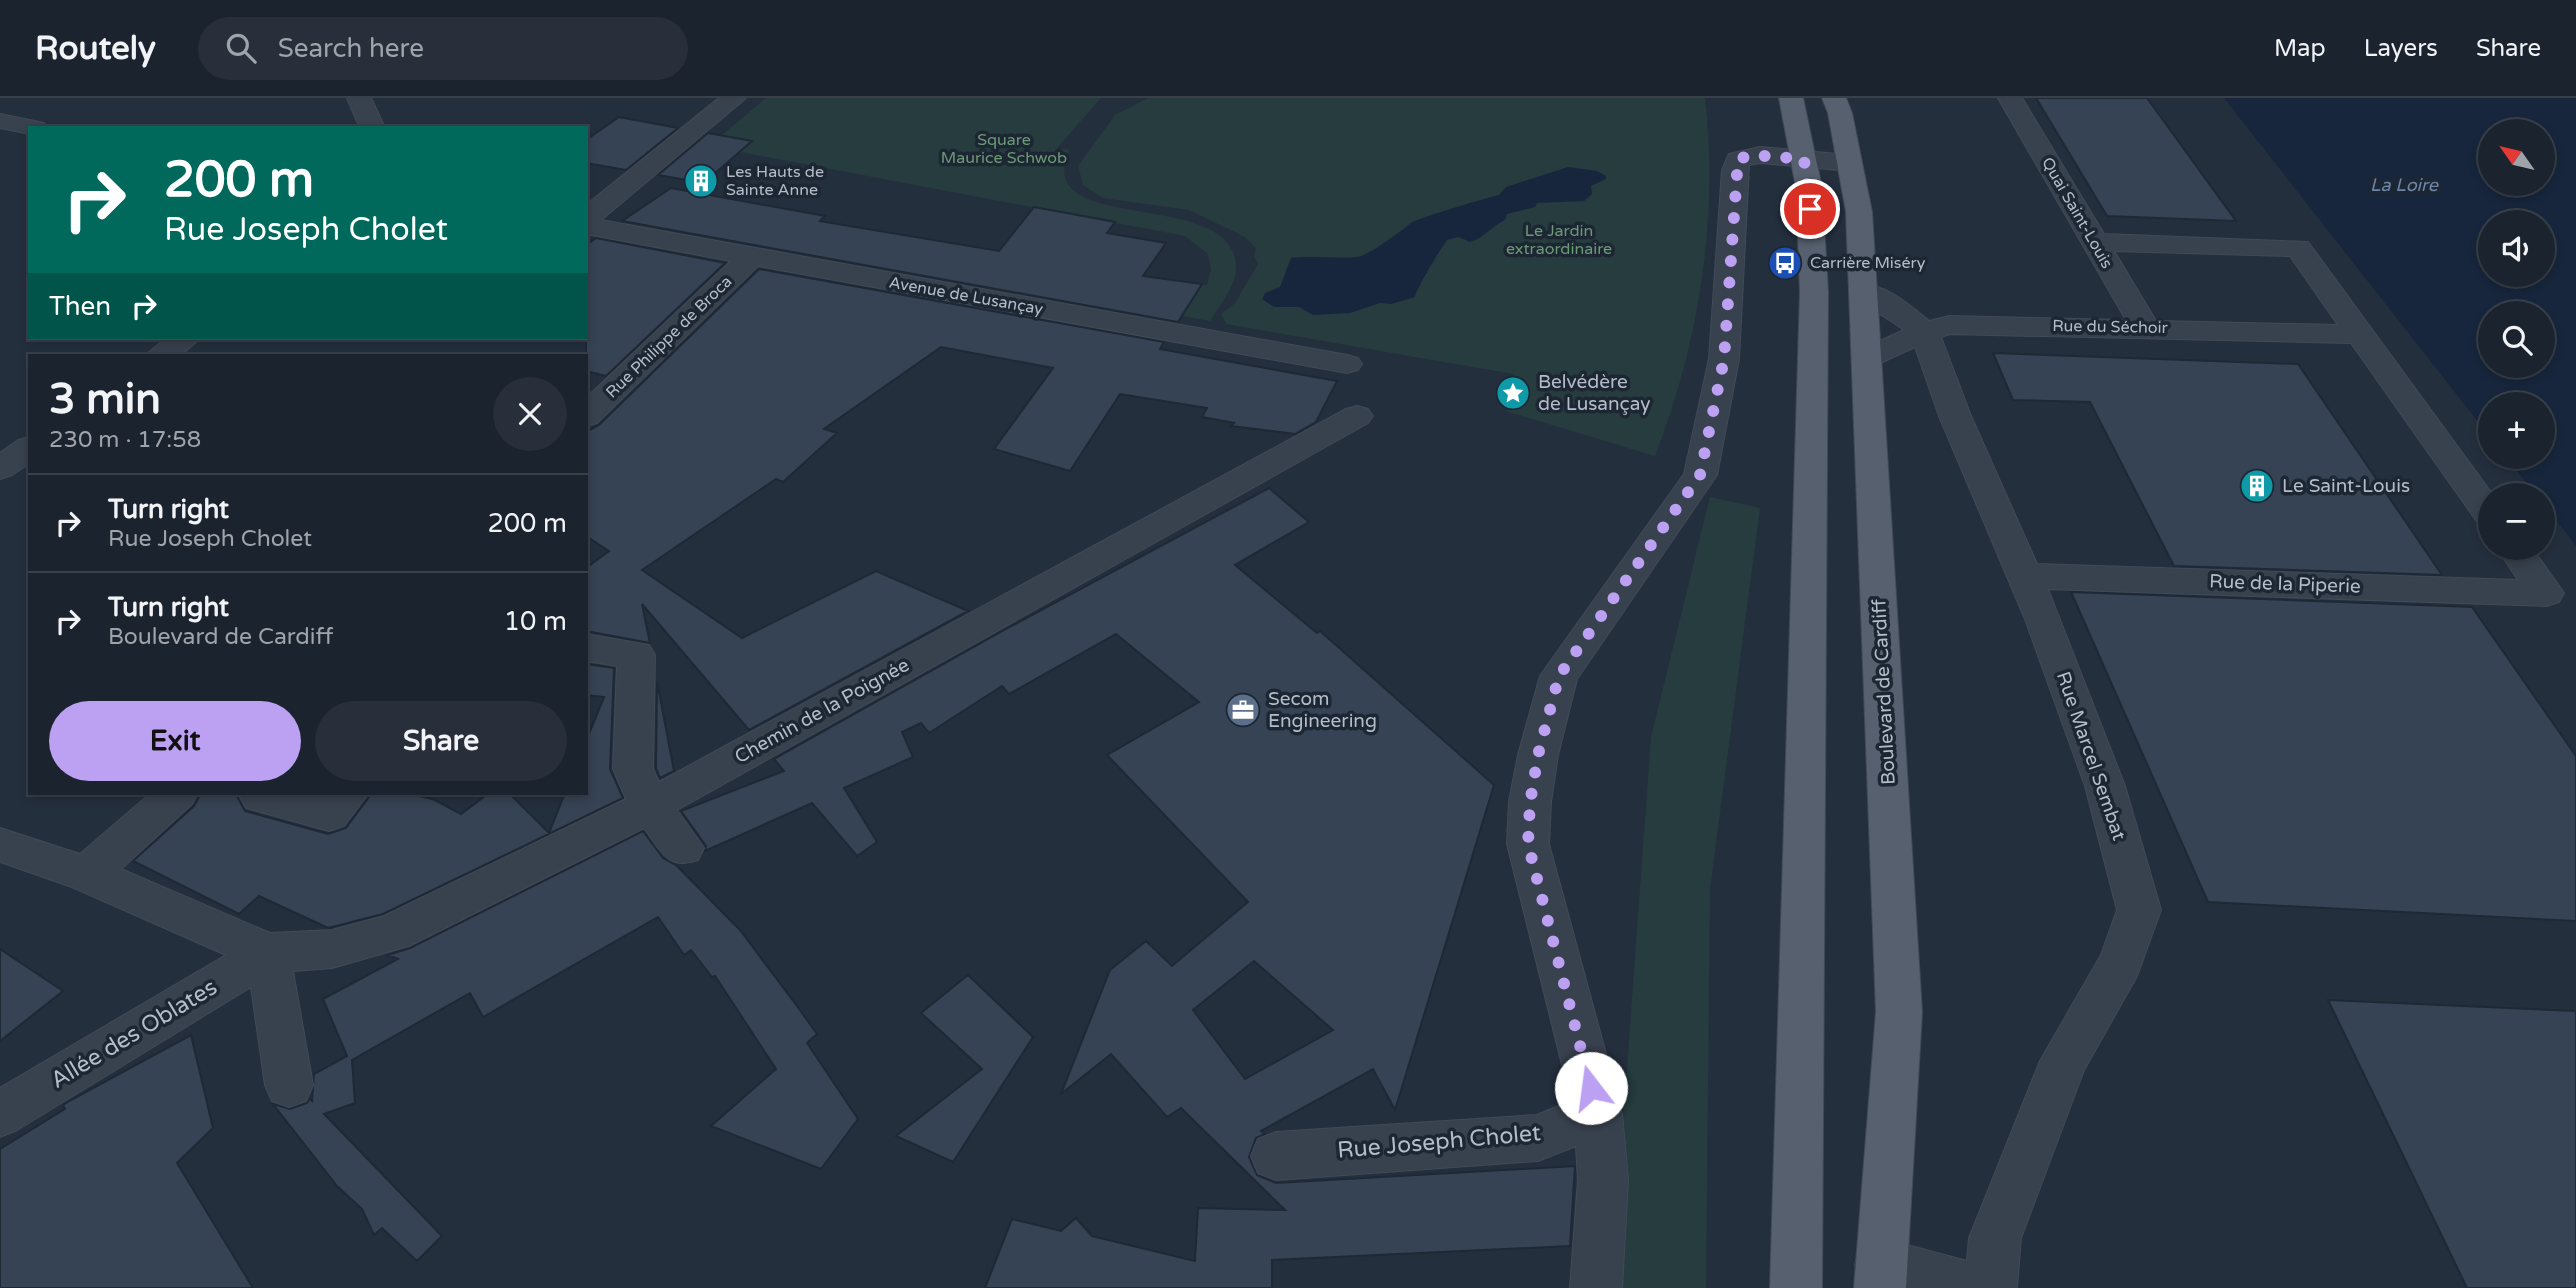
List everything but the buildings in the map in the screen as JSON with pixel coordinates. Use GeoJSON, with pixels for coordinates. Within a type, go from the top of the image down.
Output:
{"type":"FeatureCollection","features":[{"type":"Feature","properties":{"kind":"main road"},"geometry":{"type":"LineString","coordinates":[[1791,98],[1804,159],[1811,230],[1814,352],[1796,1288]]}},
{"type":"Feature","properties":{"kind":"main road","name":"Boulevard de Cardiff"},"geometry":{"type":"LineString","coordinates":[[1834,98],[1840,113],[1859,212],[1899,1012],[1881,1276]]}},
{"type":"Feature","properties":{"kind":"main road"},"geometry":{"type":"LineString","coordinates":[[1814,352],[1867,358]]}},
{"type":"Feature","properties":{"kind":"street"},"geometry":{"type":"LineString","coordinates":[[359,98],[372,126]]}},
{"type":"Feature","properties":{"kind":"street"},"geometry":{"type":"LineString","coordinates":[[588,217],[734,98]]}},
{"type":"Feature","properties":{"kind":"street","name":"Quai Saint-Louis"},"geometry":{"type":"LineString","coordinates":[[2010,98],[2145,327]]}},
{"type":"Feature","properties":{"kind":"street"},"geometry":{"type":"LineString","coordinates":[[0,121],[28,127]]}},
{"type":"Feature","properties":{"kind":"street"},"geometry":{"type":"LineString","coordinates":[[1596,1288],[1603,1180],[1598,1114],[1528,844],[1530,803],[1538,755],[1559,676],[1700,475],[1724,359],[1738,159],[1752,155],[1849,163]]}},
{"type":"Feature","properties":{"kind":"street","name":"Avenue de Lusançay"},"geometry":{"type":"LineString","coordinates":[[588,226],[1347,364]]}},
{"type":"Feature","properties":{"kind":"street"},"geometry":{"type":"LineString","coordinates":[[2093,242],[2298,248],[2478,498]]}},
{"type":"Feature","properties":{"kind":"street","name":"Rue Philippe de Broca"},"geometry":{"type":"LineString","coordinates":[[588,414],[751,257]]}},
{"type":"Feature","properties":{"kind":"street","name":"Rue Marcel Sembat"},"geometry":{"type":"LineString","coordinates":[[1864,292],[1897,309],[1924,332],[1955,416],[2024,576],[2105,786],[2138,910],[2121,962],[2064,1061],[1995,1238],[1991,1288]]}},
{"type":"Feature","properties":{"kind":"street","name":"Rue du Séchoir"},"geometry":{"type":"LineString","coordinates":[[1867,358],[1924,332],[1949,325],[2145,327],[2360,334]]}},
{"type":"Feature","properties":{"kind":"street"},"geometry":{"type":"LineString","coordinates":[[162,354],[183,340]]}},
{"type":"Feature","properties":{"kind":"street","name":"Chemin de la Poignée"},"geometry":{"type":"LineString","coordinates":[[268,953],[332,948],[393,933],[650,806],[1357,416]]}},
{"type":"Feature","properties":{"kind":"street"},"geometry":{"type":"LineString","coordinates":[[0,468],[28,448]]}},
{"type":"Feature","properties":{"kind":"street","name":"Rue de la Piperie"},"geometry":{"type":"LineString","coordinates":[[2024,576],[2546,593],[2523,560]]}},
{"type":"Feature","properties":{"kind":"street"},"geometry":{"type":"LineString","coordinates":[[588,647],[636,655],[632,769],[650,806],[683,848]]}},
{"type":"Feature","properties":{"kind":"street"},"geometry":{"type":"LineString","coordinates":[[87,874],[176,795]]}},
{"type":"Feature","properties":{"kind":"street"},"geometry":{"type":"LineString","coordinates":[[263,795],[261,797],[330,814],[347,795]]}},
{"type":"Feature","properties":{"kind":"street"},"geometry":{"type":"LineString","coordinates":[[0,845],[87,874],[268,953],[289,1085]]}},
{"type":"Feature","properties":{"kind":"street","name":"Allée des Oblates"},"geometry":{"type":"LineString","coordinates":[[0,1114],[268,953]]}},
{"type":"Feature","properties":{"kind":"street","name":"Rue Joseph Cholet"},"geometry":{"type":"LineString","coordinates":[[1276,1156],[1538,1138],[1598,1114]]}},
{"type":"Feature","properties":{"kind":"street"},"geometry":{"type":"LineString","coordinates":[[1881,1276],[1968,1288]]}},
{"type":"Feature","properties":{"kind":"green space","name":"Square Maurice Schwob"},"geometry":{"type":"Polygon","coordinates":[[[766,98],[1101,98],[1057,148],[1069,150],[1065,177],[1079,194],[1105,205],[1205,227],[1228,243],[1236,268],[1233,282],[1210,321],[1172,314],[1192,283],[1207,285],[1211,270],[1208,254],[1185,236],[709,146],[766,98]]]}},
{"type":"Feature","properties":{"kind":"green space","name":"Le Jardin extraordinaire"},"geometry":{"type":"Polygon","coordinates":[[[1148,98],[1705,98],[1709,189],[1702,280],[1683,369],[1655,456],[1506,411],[1519,379],[1513,374],[1226,324],[1221,314],[1235,303],[1258,264],[1254,256],[1256,248],[1245,237],[1189,210],[1103,198],[1083,185],[1078,166],[1115,115],[1148,98]]]}},
{"type":"Feature","properties":{"kind":"green space"},"geometry":{"type":"Polygon","coordinates":[[[1710,497],[1760,508],[1710,889],[1706,1288],[1611,1288],[1651,737],[1710,497]]]}},
{"type":"Feature","properties":{"kind":"water","name":"La Loire"},"geometry":{"type":"Polygon","coordinates":[[[2224,98],[2576,98],[2576,546],[2555,519],[2555,483],[2527,483],[2515,469],[2555,469],[2555,392],[2478,392],[2478,422],[2224,98]]]}},
{"type":"Feature","properties":{"kind":"water"},"geometry":{"type":"Polygon","coordinates":[[[1568,167],[1597,171],[1606,176],[1606,179],[1591,186],[1592,194],[1584,201],[1537,203],[1535,207],[1507,214],[1505,220],[1475,240],[1470,242],[1459,237],[1447,240],[1415,297],[1391,304],[1380,303],[1350,313],[1313,315],[1299,307],[1274,307],[1262,299],[1265,293],[1280,287],[1291,258],[1361,256],[1416,220],[1499,195],[1506,187],[1568,167]]]}},
{"type":"Feature","properties":{"kind":"place","name":"Les Hauts de Sainte Anne"},"geometry":{"type":"Point","coordinates":[701,181]}},
{"type":"Feature","properties":{"kind":"place","name":"Carrière Miséry"},"geometry":{"type":"Point","coordinates":[1785,263]}},
{"type":"Feature","properties":{"kind":"place","name":"Belvédère de Lusançay"},"geometry":{"type":"Point","coordinates":[1513,393]}},
{"type":"Feature","properties":{"kind":"place","name":"Le Saint-Louis"},"geometry":{"type":"Point","coordinates":[2257,486]}},
{"type":"Feature","properties":{"kind":"place","name":"Secom Engineering"},"geometry":{"type":"Point","coordinates":[1243,710]}},
{"type":"Feature","properties":{"kind":"route"},"geometry":{"type":"LineString","coordinates":[[1591,1088],[1528,844],[1530,803],[1538,755],[1559,676],[1700,475],[1724,359],[1735,170],[1738,159],[1752,155],[1804,159],[1810,209]]}}]}
